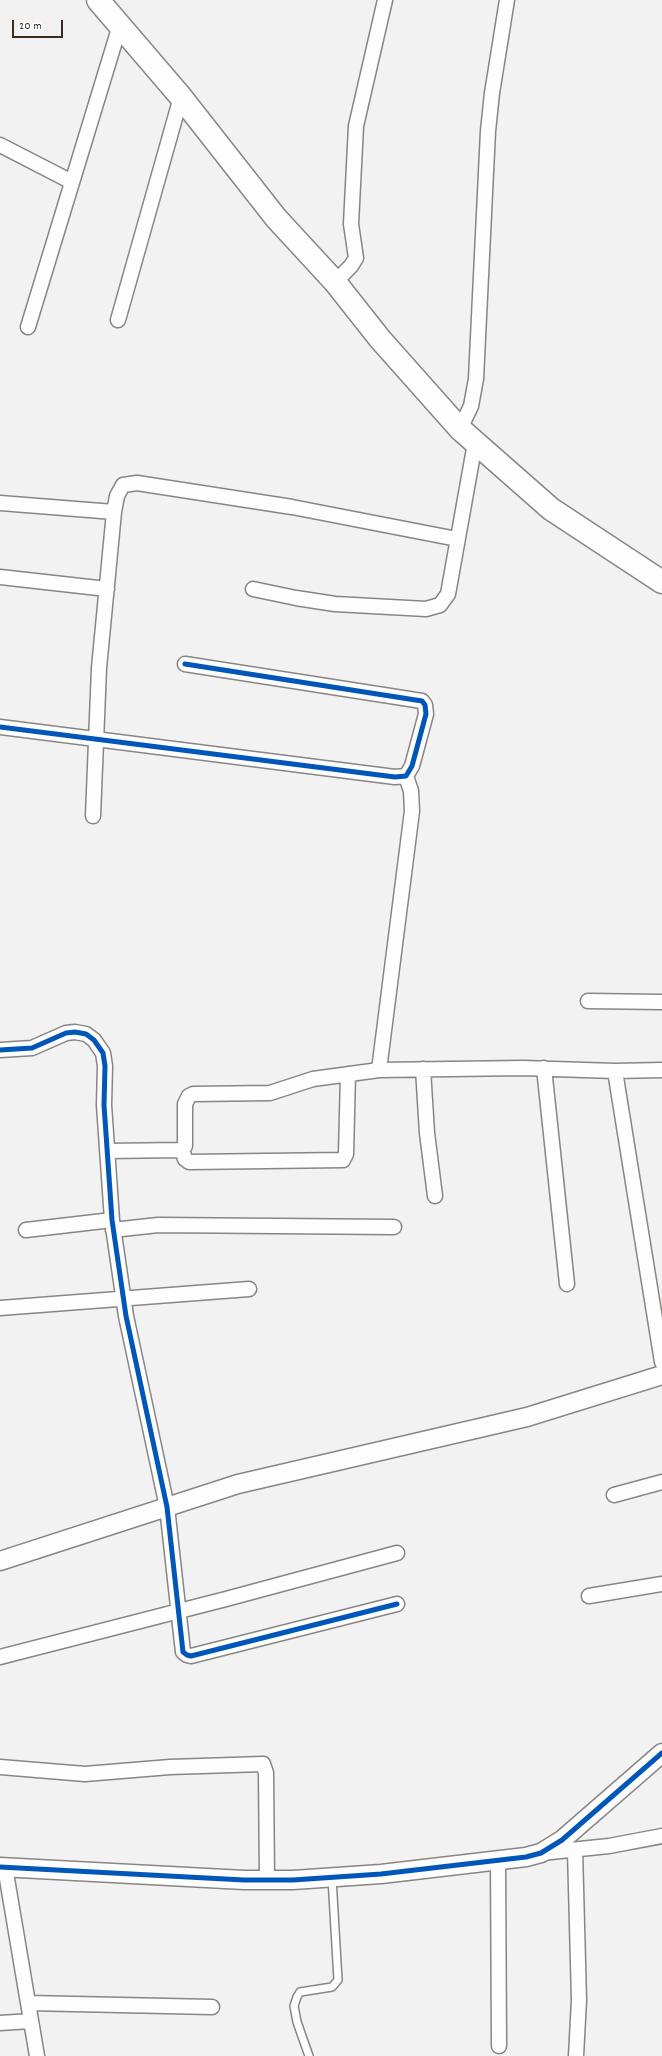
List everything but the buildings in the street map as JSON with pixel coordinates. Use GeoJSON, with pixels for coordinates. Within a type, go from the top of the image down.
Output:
{"type":"FeatureCollection","features":[{"type":"Feature","properties":{"kind":"main road"},"geometry":{"type":"LineString","coordinates":[[98,0],[181,97],[276,218],[335,282],[380,339],[468,436],[551,509],[662,582]]}},
{"type":"Feature","properties":{"kind":"street"},"geometry":{"type":"LineString","coordinates":[[335,282],[351,266],[356,258],[351,224],[356,126],[385,0]]}},
{"type":"Feature","properties":{"kind":"street"},"geometry":{"type":"LineString","coordinates":[[253,589],[335,604],[433,608],[444,602],[448,594],[457,539],[471,406],[476,379],[488,131],[492,93],[507,0]]}},
{"type":"Feature","properties":{"kind":"street"},"geometry":{"type":"LineString","coordinates":[[28,327],[120,26]]}},
{"type":"Feature","properties":{"kind":"street"},"geometry":{"type":"LineString","coordinates":[[118,320],[181,97]]}},
{"type":"Feature","properties":{"kind":"street"},"geometry":{"type":"LineString","coordinates":[[0,145],[72,182]]}},
{"type":"Feature","properties":{"kind":"street"},"geometry":{"type":"LineString","coordinates":[[93,816],[99,668],[114,512],[120,488],[131,483],[292,507],[457,539]]}},
{"type":"Feature","properties":{"kind":"street"},"geometry":{"type":"LineString","coordinates":[[0,503],[114,512]]}},
{"type":"Feature","properties":{"kind":"street"},"geometry":{"type":"LineString","coordinates":[[0,577],[107,589]]}},
{"type":"Feature","properties":{"kind":"street"},"geometry":{"type":"LineString","coordinates":[[185,664],[422,701],[425,705],[426,714],[412,766],[406,776],[411,791],[412,811],[379,1070]]}},
{"type":"Feature","properties":{"kind":"street"},"geometry":{"type":"LineString","coordinates":[[0,727],[395,777],[406,776]]}},
{"type":"Feature","properties":{"kind":"street"},"geometry":{"type":"LineString","coordinates":[[588,1001],[662,1002]]}},
{"type":"Feature","properties":{"kind":"street"},"geometry":{"type":"LineString","coordinates":[[0,1050],[32,1048],[66,1033],[86,1034],[94,1040],[103,1053],[105,1066],[104,1105],[113,1225],[123,1298],[167,1507],[181,1647],[187,1656],[397,1604]]}},
{"type":"Feature","properties":{"kind":"street"},"geometry":{"type":"LineString","coordinates":[[348,1074],[346,1154],[343,1160],[188,1162],[185,1159],[182,1149],[185,1146],[185,1104],[186,1100],[191,1095],[270,1093],[313,1079],[348,1074],[379,1070],[544,1068],[662,1070]]}},
{"type":"Feature","properties":{"kind":"street"},"geometry":{"type":"LineString","coordinates":[[544,1068],[567,1284]]}},
{"type":"Feature","properties":{"kind":"street"},"geometry":{"type":"LineString","coordinates":[[423,1069],[427,1133],[435,1196]]}},
{"type":"Feature","properties":{"kind":"street"},"geometry":{"type":"LineString","coordinates":[[615,1070],[662,1362]]}},
{"type":"Feature","properties":{"kind":"street"},"geometry":{"type":"LineString","coordinates":[[107,1151],[182,1149]]}},
{"type":"Feature","properties":{"kind":"street"},"geometry":{"type":"LineString","coordinates":[[26,1230],[113,1225],[394,1227]]}},
{"type":"Feature","properties":{"kind":"street"},"geometry":{"type":"LineString","coordinates":[[0,1308],[249,1289]]}},
{"type":"Feature","properties":{"kind":"street"},"geometry":{"type":"LineString","coordinates":[[0,1561],[238,1484],[527,1417],[662,1375]]}},
{"type":"Feature","properties":{"kind":"street"},"geometry":{"type":"LineString","coordinates":[[614,1495],[662,1482]]}},
{"type":"Feature","properties":{"kind":"street"},"geometry":{"type":"LineString","coordinates":[[0,1657],[397,1553]]}},
{"type":"Feature","properties":{"kind":"street"},"geometry":{"type":"LineString","coordinates":[[589,1596],[662,1584]]}},
{"type":"Feature","properties":{"kind":"street"},"geometry":{"type":"LineString","coordinates":[[541,1853],[562,1840],[662,1753]]}},
{"type":"Feature","properties":{"kind":"street"},"geometry":{"type":"LineString","coordinates":[[0,1767],[85,1774],[170,1767],[263,1764],[266,1773],[267,1880]]}},
{"type":"Feature","properties":{"kind":"street"},"geometry":{"type":"LineString","coordinates":[[37,2056],[3,1867],[267,1880],[332,1877],[381,1874],[526,1857],[541,1853],[575,1850],[662,1836]]}},
{"type":"Feature","properties":{"kind":"street"},"geometry":{"type":"LineString","coordinates":[[575,1850],[579,2000],[576,2056]]}},
{"type":"Feature","properties":{"kind":"street"},"geometry":{"type":"LineString","coordinates":[[498,1860],[499,2046]]}},
{"type":"Feature","properties":{"kind":"street"},"geometry":{"type":"LineString","coordinates":[[28,2003],[212,2007]]}},
{"type":"Feature","properties":{"kind":"street"},"geometry":{"type":"LineString","coordinates":[[0,2023],[31,2021]]}},
{"type":"Feature","properties":{"kind":"lane"},"geometry":{"type":"LineString","coordinates":[[309,2056],[296,2022],[294,2006],[300,1992],[332,1987],[338,1980],[332,1877]]}},
{"type":"Feature","properties":{"kind":"cycle path"},"geometry":{"type":"LineString","coordinates":[[0,727],[395,777],[406,776],[412,766],[426,714],[425,705],[422,701],[185,664]]}},
{"type":"Feature","properties":{"kind":"cycle path"},"geometry":{"type":"LineString","coordinates":[[0,1050],[32,1048],[66,1033],[75,1032],[86,1034],[94,1040],[103,1053],[105,1066],[104,1105],[112,1220],[126,1316],[167,1507],[183,1652],[191,1656],[397,1604]]}},
{"type":"Feature","properties":{"kind":"cycle path"},"geometry":{"type":"LineString","coordinates":[[0,1867],[244,1880],[293,1880],[381,1874],[526,1857],[541,1853],[562,1840],[662,1753]]}}]}
